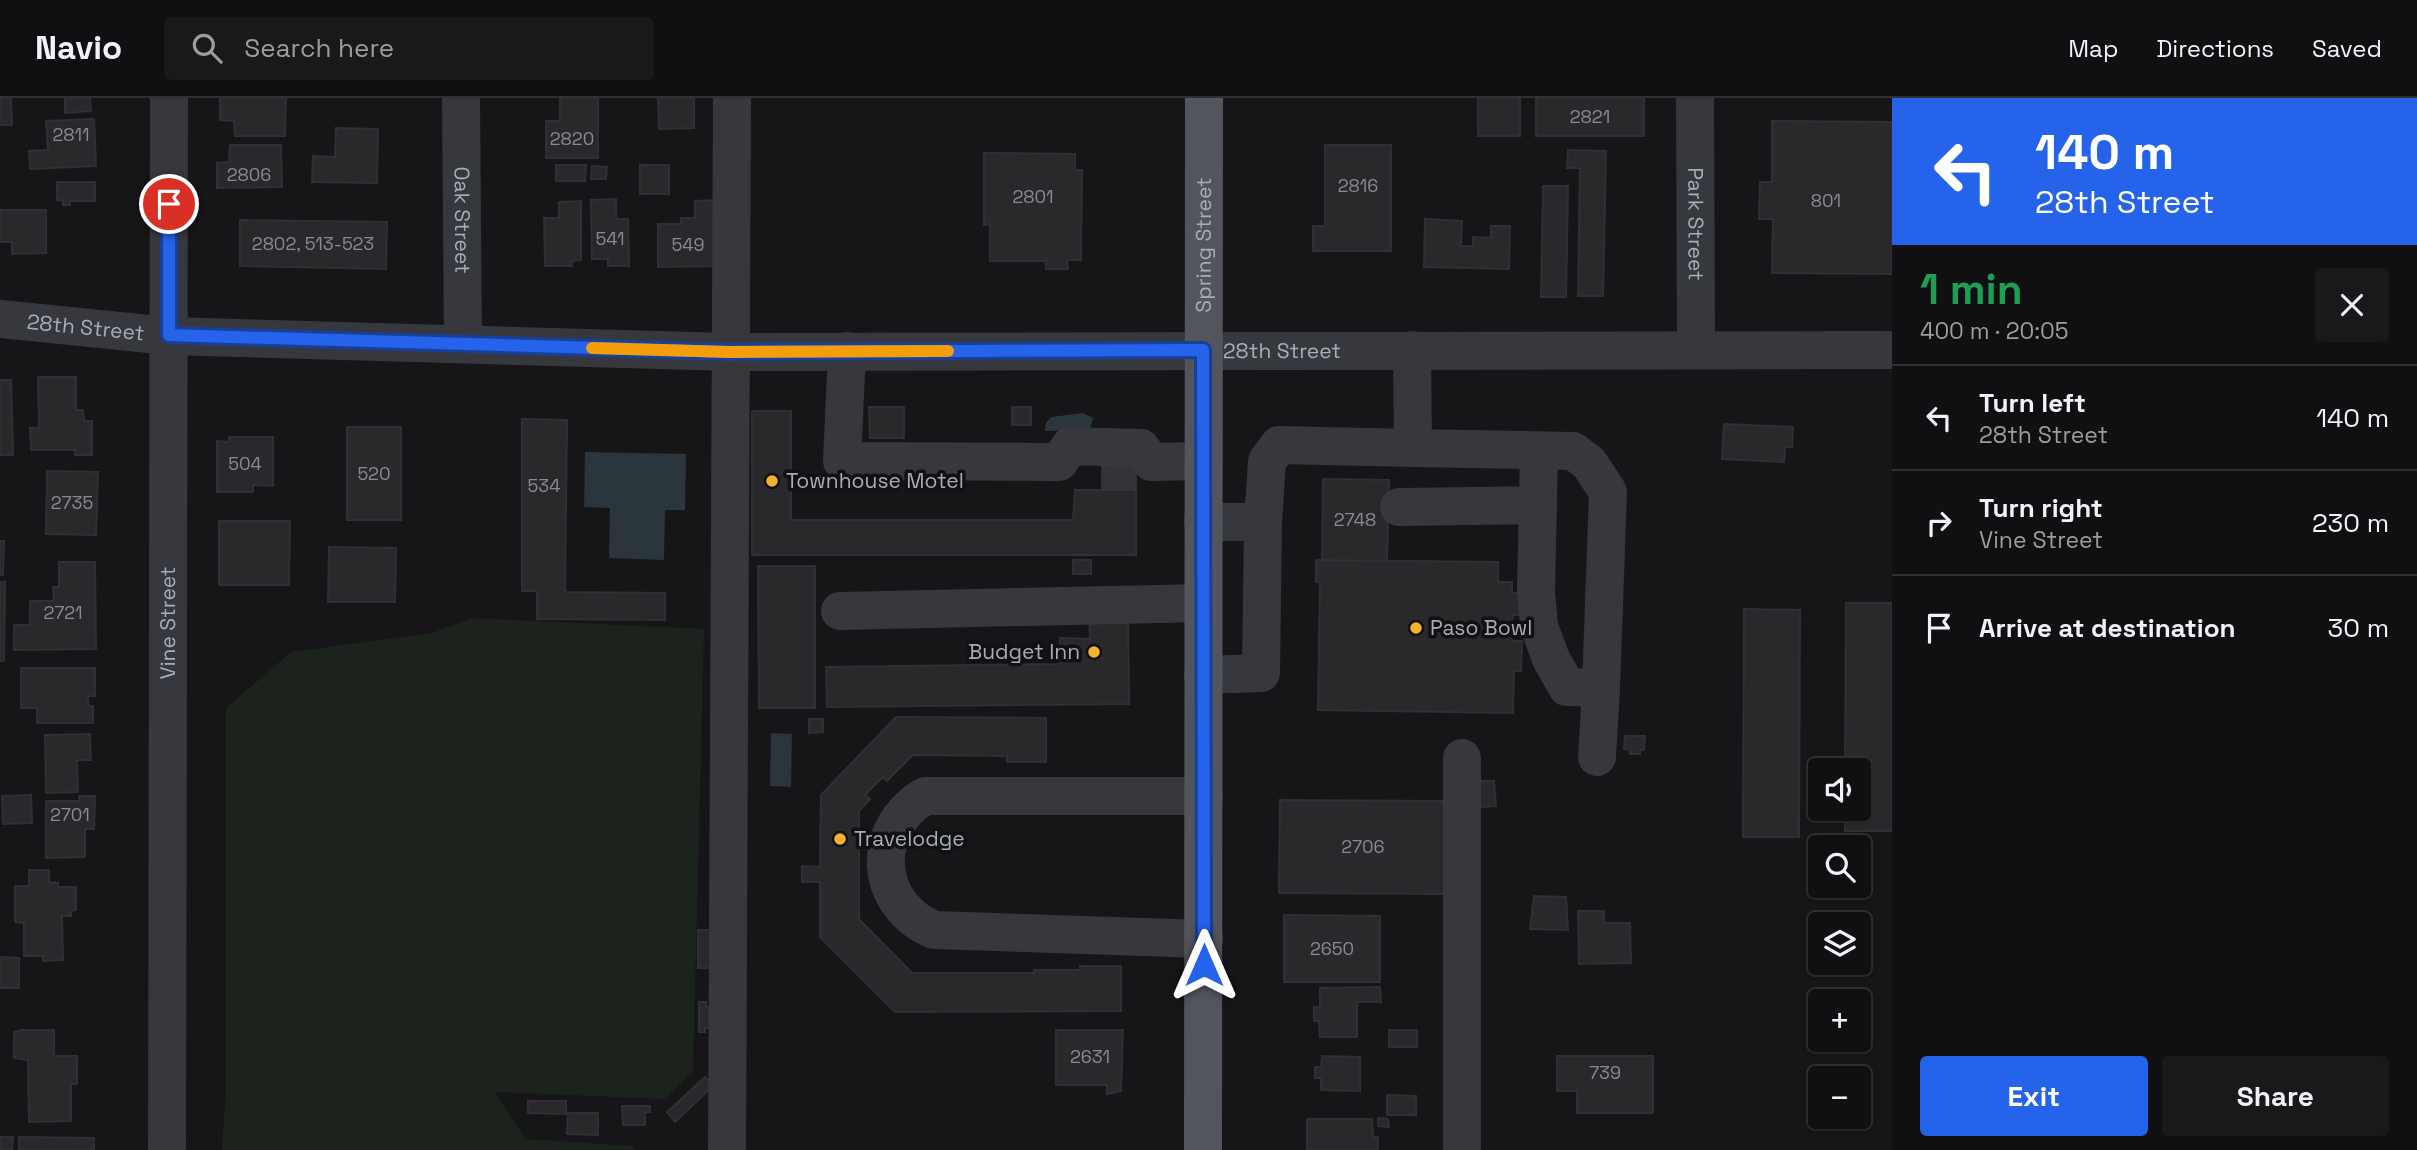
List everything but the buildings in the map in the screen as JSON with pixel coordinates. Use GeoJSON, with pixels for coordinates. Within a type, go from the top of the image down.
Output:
{"type":"FeatureCollection","features":[{"type":"Feature","properties":{"kind":"main road","name":"Spring Street"},"geometry":{"type":"LineString","coordinates":[[1203,1150],[1204,98]]}},
{"type":"Feature","properties":{"kind":"street","name":"Vine Street"},"geometry":{"type":"LineString","coordinates":[[167,1150],[169,98]]}},
{"type":"Feature","properties":{"kind":"street","name":"Oak Street"},"geometry":{"type":"LineString","coordinates":[[461,98],[463,344]]}},
{"type":"Feature","properties":{"kind":"street"},"geometry":{"type":"LineString","coordinates":[[727,1150],[732,98]]}},
{"type":"Feature","properties":{"kind":"street","name":"Park Street"},"geometry":{"type":"LineString","coordinates":[[1695,98],[1696,349]]}},
{"type":"Feature","properties":{"kind":"street","name":"28th Street"},"geometry":{"type":"LineString","coordinates":[[0,319],[169,335],[729,352],[1892,350]]}},
{"type":"Feature","properties":{"kind":"street"},"geometry":{"type":"LineString","coordinates":[[1412,350],[1413,448]]}},
{"type":"Feature","properties":{"kind":"street"},"geometry":{"type":"LineString","coordinates":[[847,351],[842,461],[1059,462],[1068,471],[1203,461]]}},
{"type":"Feature","properties":{"kind":"street"},"geometry":{"type":"LineString","coordinates":[[1203,675],[1261,673],[1263,522],[1267,461],[1279,445],[1573,452],[1589,463],[1608,492],[1597,757]]}},
{"type":"Feature","properties":{"kind":"street"},"geometry":{"type":"LineString","coordinates":[[1059,462],[1070,446],[1141,448],[1129,468]]}},
{"type":"Feature","properties":{"kind":"street"},"geometry":{"type":"LineString","coordinates":[[1539,451],[1536,592],[1539,626],[1551,659],[1567,687],[1601,688]]}},
{"type":"Feature","properties":{"kind":"street"},"geometry":{"type":"LineString","coordinates":[[1399,507],[1538,505]]}},
{"type":"Feature","properties":{"kind":"street"},"geometry":{"type":"LineString","coordinates":[[1203,522],[1263,522]]}},
{"type":"Feature","properties":{"kind":"street"},"geometry":{"type":"LineString","coordinates":[[839,611],[1203,603]]}},
{"type":"Feature","properties":{"kind":"street"},"geometry":{"type":"LineString","coordinates":[[1462,758],[1462,1150]]}},
{"type":"Feature","properties":{"kind":"street"},"geometry":{"type":"LineString","coordinates":[[1204,796],[925,796],[909,806],[891,831],[886,855],[888,883],[898,905],[917,922],[934,930],[1204,939]]}},
{"type":"Feature","properties":{"kind":"shaded area"},"geometry":{"type":"Polygon","coordinates":[[[1083,413],[1093,418],[1090,430],[1045,431],[1046,423],[1051,417],[1083,413]]]}},
{"type":"Feature","properties":{"kind":"shaded area"},"geometry":{"type":"Polygon","coordinates":[[[585,452],[686,454],[685,510],[665,510],[664,560],[609,558],[610,508],[584,507],[585,452]]]}},
{"type":"Feature","properties":{"kind":"shaded area"},"geometry":{"type":"Polygon","coordinates":[[[472,618],[704,629],[693,1072],[665,1099],[494,1092],[526,1139],[634,1146],[634,1150],[222,1150],[226,1088],[226,708],[291,652],[432,633],[472,618]]]}},
{"type":"Feature","properties":{"kind":"shaded area"},"geometry":{"type":"Polygon","coordinates":[[[771,733],[792,734],[791,787],[770,786],[771,733]]]}},
{"type":"Feature","properties":{"kind":"tunnel"},"geometry":{"type":"LineString","coordinates":[[1102,472],[1136,472]]}},
{"type":"Feature","properties":{"kind":"slow traffic"},"geometry":{"type":"LineString","coordinates":[[592,348],[729,352],[948,351]]}},
{"type":"Feature","properties":{"kind":"place","name":"Townhouse Motel"},"geometry":{"type":"Point","coordinates":[772,481]}},
{"type":"Feature","properties":{"kind":"place","name":"Paso Bowl"},"geometry":{"type":"Point","coordinates":[1416,628]}},
{"type":"Feature","properties":{"kind":"place","name":"Budget Inn"},"geometry":{"type":"Point","coordinates":[1094,652]}},
{"type":"Feature","properties":{"kind":"place","name":"Travelodge"},"geometry":{"type":"Point","coordinates":[840,839]}},
{"type":"Feature","properties":{"kind":"route"},"geometry":{"type":"LineString","coordinates":[[169,204],[169,335],[729,352],[1203,350],[1204,965]]}}]}
